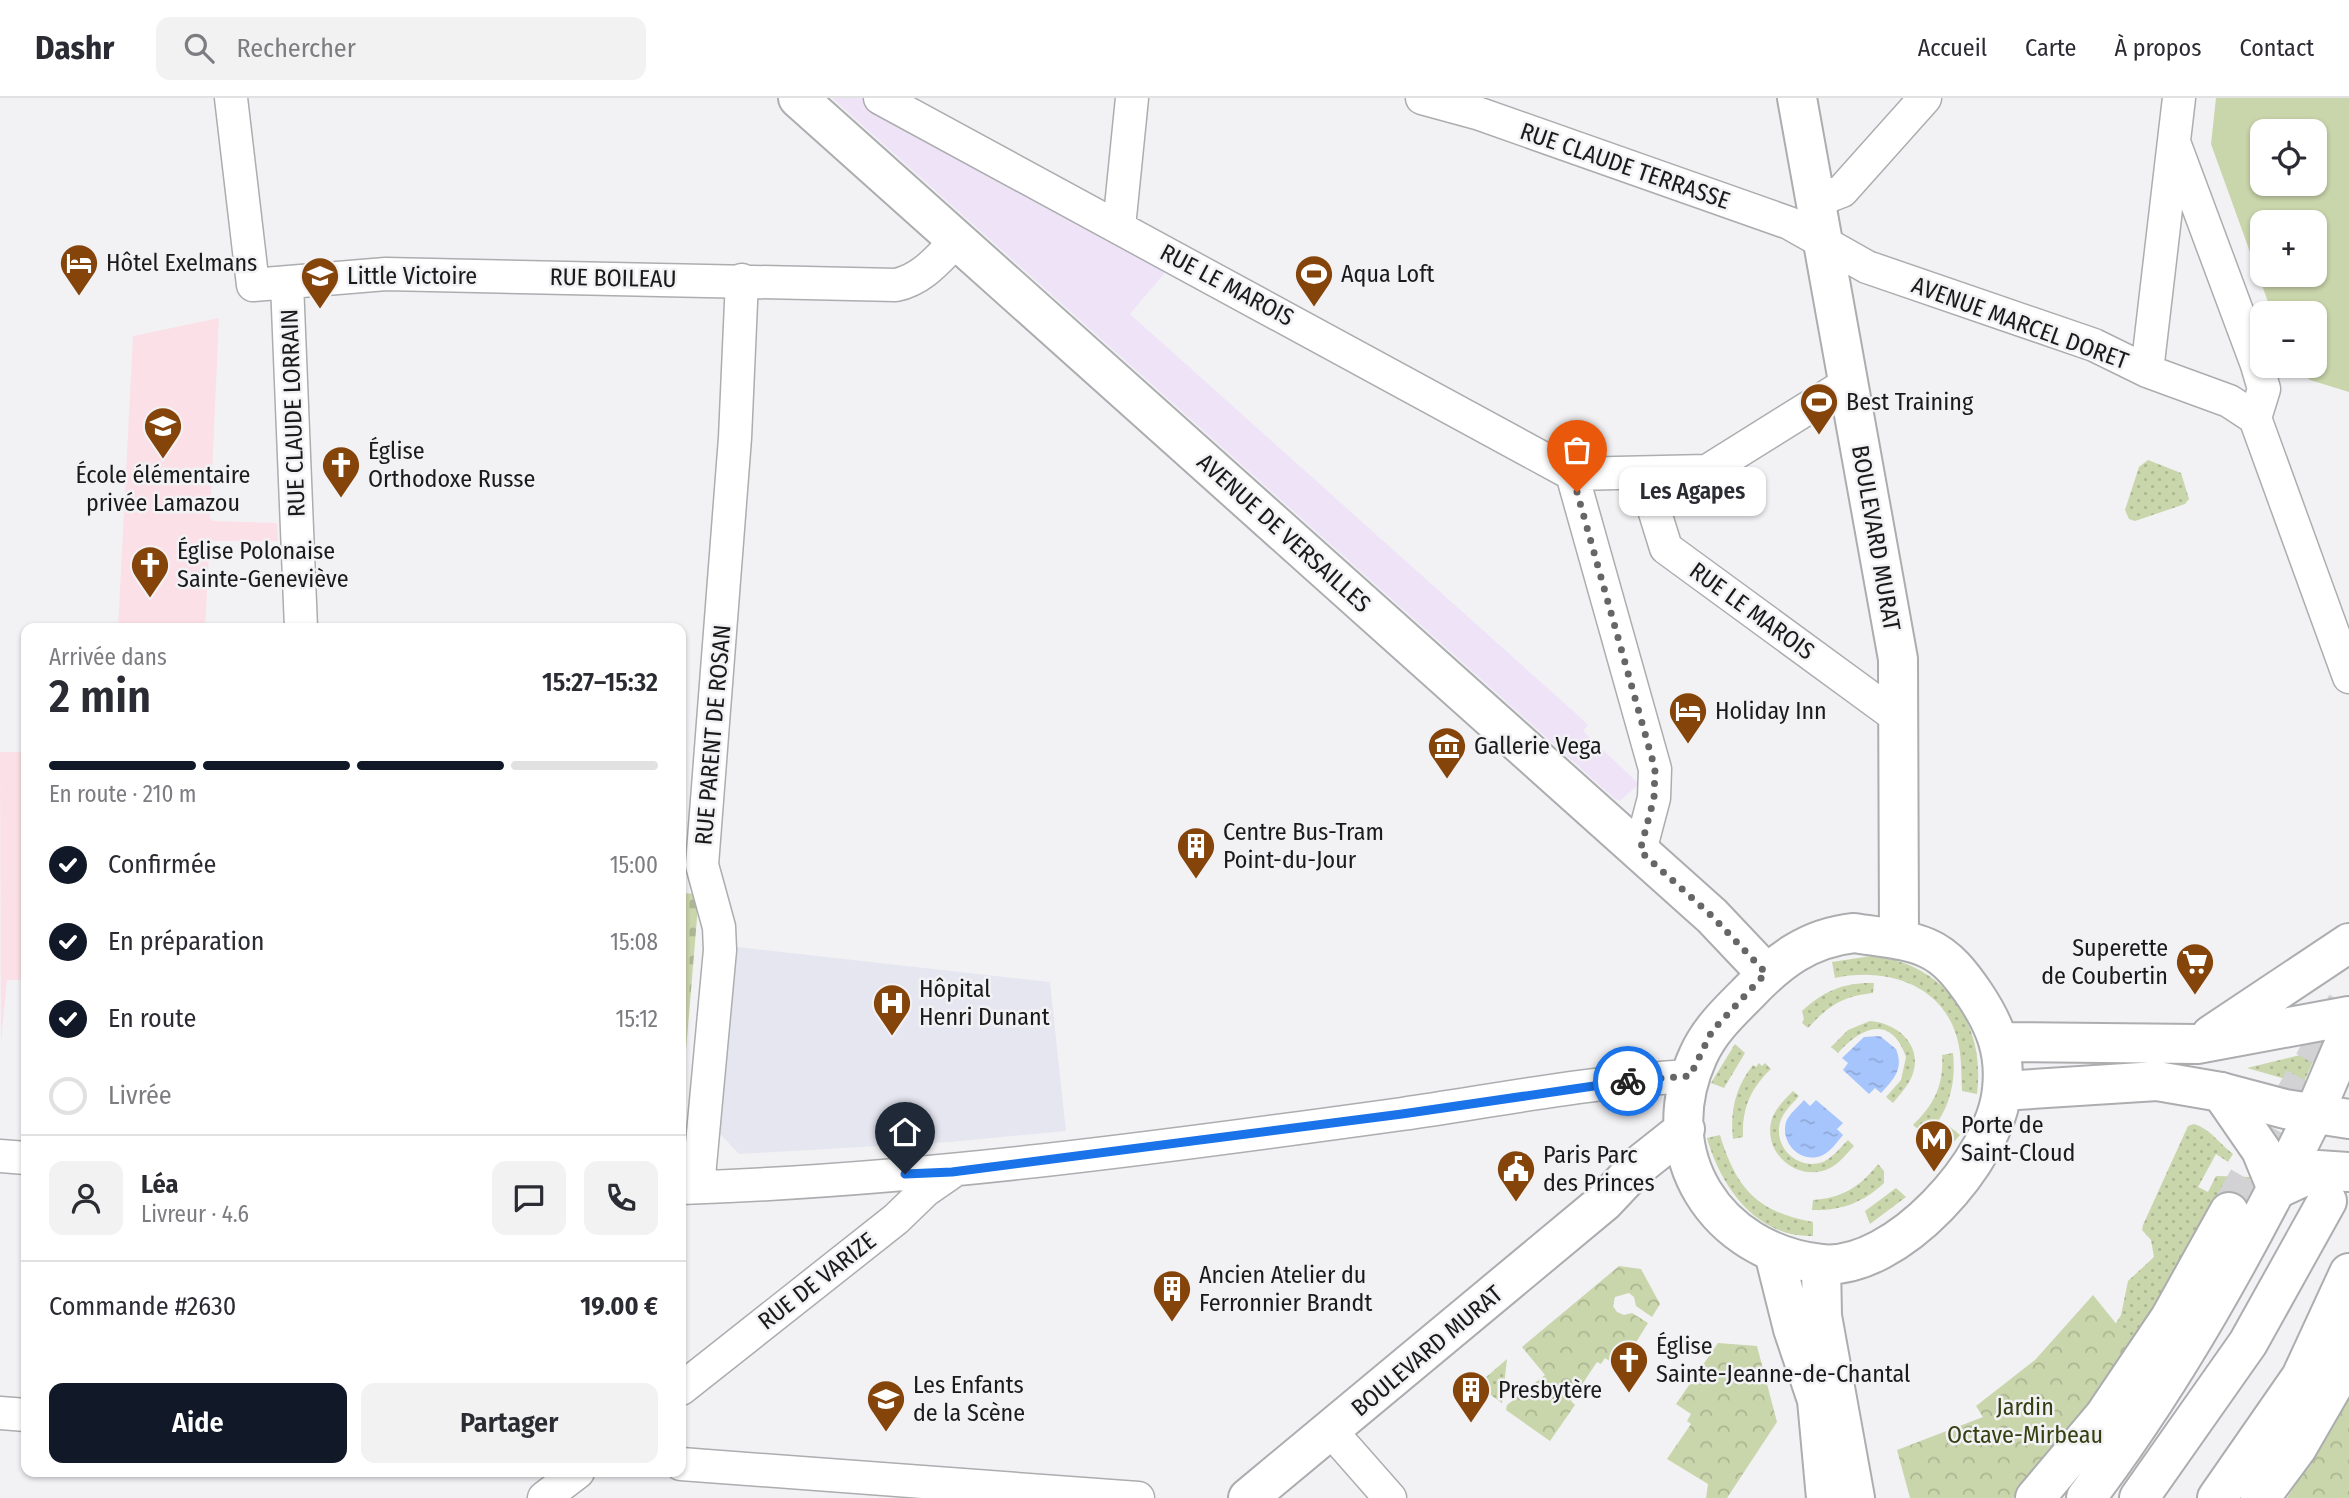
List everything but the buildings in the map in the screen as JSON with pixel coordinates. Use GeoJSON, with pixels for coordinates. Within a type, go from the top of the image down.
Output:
{"type":"FeatureCollection","features":[{"type":"Feature","properties":{"kind":"main road","name":"AVENUE DE VERSAILLES"},"geometry":{"type":"LineString","coordinates":[[799,98],[1712,916],[1766,973]]}},
{"type":"Feature","properties":{"kind":"main road","name":"BOULEVARD MURAT"},"geometry":{"type":"LineString","coordinates":[[1797,98],[1898,659],[1901,720],[1899,940]]}},
{"type":"Feature","properties":{"kind":"main road"},"geometry":{"type":"LineString","coordinates":[[1854,933],[1899,940],[1927,948],[1948,961],[1989,1016],[2000,1042],[2003,1061],[2002,1091],[1991,1130],[1978,1152],[1935,1207],[1904,1238],[1882,1251],[1821,1264],[1774,1253],[1744,1238],[1727,1224],[1698,1187],[1690,1171],[1684,1110],[1690,1076],[1712,1031],[1766,973],[1793,952],[1831,936],[1854,933]]}},
{"type":"Feature","properties":{"kind":"main road"},"geometry":{"type":"LineString","coordinates":[[2197,1044],[2349,943]]}},
{"type":"Feature","properties":{"kind":"main road"},"geometry":{"type":"LineString","coordinates":[[2000,1042],[2197,1044],[2349,1016]]}},
{"type":"Feature","properties":{"kind":"main road"},"geometry":{"type":"LineString","coordinates":[[2086,1498],[2131,1438],[2200,1330],[2277,1189],[2331,1117],[2349,1031]]}},
{"type":"Feature","properties":{"kind":"main road"},"geometry":{"type":"LineString","coordinates":[[2002,1091],[2157,1081],[2221,1092],[2331,1117]]}},
{"type":"Feature","properties":{"kind":"main road"},"geometry":{"type":"LineString","coordinates":[[2221,1092],[2261,1150],[2277,1189]]}},
{"type":"Feature","properties":{"kind":"main road","name":"BOULEVARD MURAT"},"geometry":{"type":"LineString","coordinates":[[1248,1498],[1604,1202],[1637,1167],[1685,1129]]}},
{"type":"Feature","properties":{"kind":"main road"},"geometry":{"type":"LineString","coordinates":[[2139,1498],[2248,1343],[2338,1186],[2318,1170],[2277,1189]]}},
{"type":"Feature","properties":{"kind":"main road","name":"BOULEVARD MURAT"},"geometry":{"type":"LineString","coordinates":[[1604,1202],[1690,1171]]}},
{"type":"Feature","properties":{"kind":"main road"},"geometry":{"type":"LineString","coordinates":[[2035,1498],[2104,1416],[2170,1318],[2229,1212]]}},
{"type":"Feature","properties":{"kind":"main road"},"geometry":{"type":"LineString","coordinates":[[1774,1253],[1793,1329],[1817,1400],[1826,1498]]}},
{"type":"Feature","properties":{"kind":"main road"},"geometry":{"type":"LineString","coordinates":[[1821,1264],[1822,1316],[1855,1498]]}},
{"type":"Feature","properties":{"kind":"main road"},"geometry":{"type":"LineString","coordinates":[[2217,1498],[2301,1377],[2349,1273]]}},
{"type":"Feature","properties":{"kind":"main road"},"geometry":{"type":"LineString","coordinates":[[2260,1498],[2297,1448],[2341,1372],[2349,1333]]}},
{"type":"Feature","properties":{"kind":"street","name":"RUE BOILEAU"},"geometry":{"type":"LineString","coordinates":[[232,98],[253,285],[386,274],[909,282],[926,272],[957,240]]}},
{"type":"Feature","properties":{"kind":"street","name":"RUE LE MAROIS"},"geometry":{"type":"LineString","coordinates":[[880,98],[1572,474]]}},
{"type":"Feature","properties":{"kind":"street"},"geometry":{"type":"LineString","coordinates":[[1119,227],[1132,98]]}},
{"type":"Feature","properties":{"kind":"street","name":"RUE CLAUDE TERRASSE"},"geometry":{"type":"LineString","coordinates":[[1422,98],[1477,113],[1789,222],[1824,243]]}},
{"type":"Feature","properties":{"kind":"street"},"geometry":{"type":"LineString","coordinates":[[1816,201],[1842,191],[1926,98]]}},
{"type":"Feature","properties":{"kind":"street"},"geometry":{"type":"LineString","coordinates":[[2147,371],[2179,98]]}},
{"type":"Feature","properties":{"kind":"street"},"geometry":{"type":"LineString","coordinates":[[2174,142],[2257,365],[2264,389],[2255,418],[2349,677]]}},
{"type":"Feature","properties":{"kind":"street","name":"AVENUE MARCEL DORET"},"geometry":{"type":"LineString","coordinates":[[1824,243],[1867,267],[2094,345],[2147,371],[2229,401],[2255,418]]}},
{"type":"Feature","properties":{"kind":"street","name":"RUE PARENT DE ROSAN"},"geometry":{"type":"LineString","coordinates":[[689,1188],[720,950],[719,927],[702,865],[735,438],[742,280]]}},
{"type":"Feature","properties":{"kind":"street","name":"RUE CLAUDE LORRAIN"},"geometry":{"type":"LineString","coordinates":[[288,283],[301,623]]}},
{"type":"Feature","properties":{"kind":"street"},"geometry":{"type":"LineString","coordinates":[[1640,851],[1654,798],[1655,769],[1572,474],[1707,471],[1848,383]]}},
{"type":"Feature","properties":{"kind":"street","name":"RUE LE MAROIS"},"geometry":{"type":"LineString","coordinates":[[1643,474],[1666,548],[1901,720]]}},
{"type":"Feature","properties":{"kind":"street"},"geometry":{"type":"LineString","coordinates":[[689,1188],[881,1174],[952,1172],[1402,1114],[1610,1083],[1690,1076]]}},
{"type":"Feature","properties":{"kind":"street"},"geometry":{"type":"LineString","coordinates":[[0,1156],[21,1158]]}},
{"type":"Feature","properties":{"kind":"street","name":"RUE DE VARIZE"},"geometry":{"type":"LineString","coordinates":[[686,1385],[896,1219],[926,1190],[952,1172]]}},
{"type":"Feature","properties":{"kind":"street"},"geometry":{"type":"LineString","coordinates":[[0,1413],[21,1415]]}},
{"type":"Feature","properties":{"kind":"street"},"geometry":{"type":"LineString","coordinates":[[1331,1431],[1390,1498]]}},
{"type":"Feature","properties":{"kind":"street"},"geometry":{"type":"LineString","coordinates":[[686,1464],[1138,1498]]}},
{"type":"Feature","properties":{"kind":"street"},"geometry":{"type":"LineString","coordinates":[[544,1498],[571,1477]]}},
{"type":"Feature","properties":{"kind":"shaded area"},"geometry":{"type":"Polygon","coordinates":[[[832,98],[862,98],[1168,269],[1130,314],[1582,719],[1588,725],[1583,731],[1639,784],[1620,801],[1615,799],[832,98]]]}},
{"type":"Feature","properties":{"kind":"shaded area"},"geometry":{"type":"Polygon","coordinates":[[[219,318],[210,518],[213,521],[277,523],[278,541],[210,541],[205,623],[118,623],[133,336],[219,318]]]}},
{"type":"Feature","properties":{"kind":"shaded area"},"geometry":{"type":"Polygon","coordinates":[[[0,752],[21,752],[21,980],[7,980],[1,1043],[0,752]]]}},
{"type":"Feature","properties":{"kind":"shaded area","name":"Hôpital Henri Dunant"},"geometry":{"type":"Polygon","coordinates":[[[737,947],[1050,982],[1066,1131],[951,1142],[739,1154],[720,1134],[737,947]]]}},
{"type":"Feature","properties":{"kind":"green space"},"geometry":{"type":"Polygon","coordinates":[[[2216,98],[2349,98],[2349,392],[2308,378],[2327,378],[2327,301],[2268,301],[2263,287],[2327,287],[2327,210],[2250,210],[2250,252],[2211,144],[2216,98]]]}},
{"type":"Feature","properties":{"kind":"green space"},"geometry":{"type":"Polygon","coordinates":[[[2148,460],[2181,473],[2189,499],[2185,504],[2135,521],[2129,519],[2125,510],[2139,467],[2148,460]]]}},
{"type":"Feature","properties":{"kind":"green space"},"geometry":{"type":"Polygon","coordinates":[[[686,893],[699,894],[686,1051],[686,893]]]}},
{"type":"Feature","properties":{"kind":"green space"},"geometry":{"type":"Polygon","coordinates":[[[1871,956],[1897,961],[1920,970],[1939,984],[1955,1001],[1967,1021],[1974,1043],[1978,1068],[1977,1094],[1962,1091],[1961,1058],[1957,1038],[1949,1019],[1925,992],[1909,983],[1873,975],[1835,978],[1832,962],[1871,956]]]}},
{"type":"Feature","properties":{"kind":"green space"},"geometry":{"type":"Polygon","coordinates":[[[1874,983],[1873,993],[1837,1003],[1808,1028],[1802,1023],[1802,1011],[1826,993],[1853,984],[1874,983]]]}},
{"type":"Feature","properties":{"kind":"green space"},"geometry":{"type":"Polygon","coordinates":[[[1870,1021],[1898,1031],[1906,1038],[1914,1055],[1912,1076],[1893,1103],[1886,1097],[1901,1080],[1906,1057],[1900,1043],[1892,1035],[1875,1029],[1856,1037],[1838,1053],[1831,1047],[1848,1030],[1870,1021]]]}},
{"type":"Feature","properties":{"kind":"green space"},"geometry":{"type":"Polygon","coordinates":[[[1735,1044],[1745,1053],[1724,1088],[1711,1083],[1735,1044]]]}},
{"type":"Feature","properties":{"kind":"green space"},"geometry":{"type":"Polygon","coordinates":[[[2312,1052],[2316,1055],[2303,1084],[2247,1068],[2312,1052]]]}},
{"type":"Feature","properties":{"kind":"green space"},"geometry":{"type":"Polygon","coordinates":[[[1953,1053],[1954,1074],[1947,1104],[1931,1131],[1920,1131],[1913,1125],[1927,1110],[1936,1094],[1941,1076],[1942,1055],[1953,1053]]]}},
{"type":"Feature","properties":{"kind":"green space"},"geometry":{"type":"Polygon","coordinates":[[[1759,1063],[1762,1066],[1765,1063],[1771,1069],[1749,1100],[1744,1117],[1743,1137],[1733,1139],[1733,1109],[1738,1091],[1753,1065],[1756,1067],[1759,1063]]]}},
{"type":"Feature","properties":{"kind":"green space"},"geometry":{"type":"Polygon","coordinates":[[[1793,1091],[1799,1096],[1781,1119],[1779,1137],[1782,1145],[1792,1157],[1815,1164],[1830,1158],[1848,1140],[1854,1146],[1830,1168],[1819,1172],[1796,1169],[1779,1155],[1773,1146],[1770,1134],[1772,1118],[1793,1091]]]}},
{"type":"Feature","properties":{"kind":"green space"},"geometry":{"type":"Polygon","coordinates":[[[2194,1124],[2210,1133],[2233,1154],[2228,1162],[2216,1154],[2198,1187],[2208,1192],[2216,1176],[2250,1177],[2249,1206],[2135,1347],[2100,1349],[2121,1315],[2128,1281],[2154,1257],[2151,1240],[2142,1230],[2143,1225],[2188,1126],[2194,1124]]]}},
{"type":"Feature","properties":{"kind":"green space"},"geometry":{"type":"Polygon","coordinates":[[[1949,1126],[1960,1135],[1937,1161],[1926,1153],[1949,1126]]]}},
{"type":"Feature","properties":{"kind":"green space"},"geometry":{"type":"Polygon","coordinates":[[[1720,1135],[1733,1170],[1752,1195],[1777,1212],[1813,1222],[1813,1236],[1774,1228],[1744,1205],[1731,1190],[1713,1156],[1707,1138],[1720,1135]]]}},
{"type":"Feature","properties":{"kind":"green space"},"geometry":{"type":"Polygon","coordinates":[[[1878,1164],[1884,1171],[1884,1183],[1868,1196],[1842,1207],[1812,1210],[1813,1200],[1833,1197],[1850,1190],[1878,1164]]]}},
{"type":"Feature","properties":{"kind":"green space"},"geometry":{"type":"Polygon","coordinates":[[[1896,1188],[1906,1197],[1870,1224],[1865,1211],[1896,1188]]]}},
{"type":"Feature","properties":{"kind":"green space"},"geometry":{"type":"Polygon","coordinates":[[[1619,1266],[1641,1269],[1660,1304],[1652,1317],[1636,1306],[1634,1297],[1629,1293],[1615,1297],[1613,1306],[1617,1312],[1624,1315],[1632,1313],[1648,1323],[1620,1368],[1605,1358],[1601,1364],[1597,1362],[1571,1401],[1575,1405],[1550,1441],[1506,1410],[1507,1405],[1545,1375],[1522,1347],[1619,1266]]]}},
{"type":"Feature","properties":{"kind":"green space","name":"Jardin Octave-Mirbeau"},"geometry":{"type":"Polygon","coordinates":[[[2093,1295],[2135,1347],[2048,1460],[2013,1498],[1910,1498],[1897,1450],[1983,1417],[1976,1406],[2035,1360],[2093,1295]]]}},
{"type":"Feature","properties":{"kind":"green space"},"geometry":{"type":"Polygon","coordinates":[[[1718,1343],[1757,1346],[1777,1422],[1727,1498],[1706,1498],[1708,1484],[1667,1459],[1691,1424],[1687,1421],[1691,1414],[1676,1404],[1718,1343]]]}},
{"type":"Feature","properties":{"kind":"green space"},"geometry":{"type":"Polygon","coordinates":[[[1507,1359],[1502,1403],[1477,1385],[1507,1359]]]}},
{"type":"Feature","properties":{"kind":"green space"},"geometry":{"type":"Polygon","coordinates":[[[2349,1395],[2349,1498],[2287,1498],[2343,1409],[2349,1395]]]}},
{"type":"Feature","properties":{"kind":"water"},"geometry":{"type":"Polygon","coordinates":[[[1880,1036],[1896,1049],[1898,1068],[1894,1078],[1881,1093],[1875,1088],[1869,1094],[1843,1070],[1848,1063],[1842,1058],[1864,1037],[1880,1036]]]}},
{"type":"Feature","properties":{"kind":"water"},"geometry":{"type":"Polygon","coordinates":[[[1804,1100],[1810,1106],[1816,1100],[1843,1123],[1837,1129],[1843,1135],[1823,1155],[1800,1155],[1786,1138],[1786,1122],[1804,1100]]]}},
{"type":"Feature","properties":{"kind":"tunnel"},"geometry":{"type":"LineString","coordinates":[[2229,1212],[2346,1004]]}},
{"type":"Feature","properties":{"kind":"way so far"},"geometry":{"type":"LineString","coordinates":[[1577,492],[1655,769],[1657,784],[1640,851],[1712,916],[1766,973],[1712,1031],[1690,1076],[1628,1081]]}},
{"type":"Feature","properties":{"kind":"place","name":"Hôtel Exelmans"},"geometry":{"type":"Point","coordinates":[79,297]}},
{"type":"Feature","properties":{"kind":"place","name":"Aqua Loft"},"geometry":{"type":"Point","coordinates":[1314,308]}},
{"type":"Feature","properties":{"kind":"place","name":"Little Victoire"},"geometry":{"type":"Point","coordinates":[320,310]}},
{"type":"Feature","properties":{"kind":"place","name":"Best Training"},"geometry":{"type":"Point","coordinates":[1819,436]}},
{"type":"Feature","properties":{"kind":"place","name":"École élémentaire privée Lamazou"},"geometry":{"type":"Point","coordinates":[163,460]}},
{"type":"Feature","properties":{"kind":"place","name":"Les Agapes"},"geometry":{"type":"Point","coordinates":[1577,492]}},
{"type":"Feature","properties":{"kind":"place","name":"Église Orthodoxe Russe"},"geometry":{"type":"Point","coordinates":[341,499]}},
{"type":"Feature","properties":{"kind":"place","name":"Église Polonaise Sainte-Geneviève"},"geometry":{"type":"Point","coordinates":[150,599]}},
{"type":"Feature","properties":{"kind":"place","name":"Holiday Inn"},"geometry":{"type":"Point","coordinates":[1688,745]}},
{"type":"Feature","properties":{"kind":"place","name":"Gallerie Vega"},"geometry":{"type":"Point","coordinates":[1447,780]}},
{"type":"Feature","properties":{"kind":"place","name":"Centre Bus-Tram Point-du-Jour"},"geometry":{"type":"Point","coordinates":[1196,880]}},
{"type":"Feature","properties":{"kind":"place","name":"Superette de Coubertin"},"geometry":{"type":"Point","coordinates":[2195,996]}},
{"type":"Feature","properties":{"kind":"place","name":"Hôpital Henri Dunant"},"geometry":{"type":"Point","coordinates":[892,1037]}},
{"type":"Feature","properties":{"kind":"place","name":"Porte de Saint-Cloud"},"geometry":{"type":"Point","coordinates":[1934,1173]}},
{"type":"Feature","properties":{"kind":"place","name":"Paris Parc des Princes"},"geometry":{"type":"Point","coordinates":[1516,1203]}},
{"type":"Feature","properties":{"kind":"place","name":"Ancien Atelier du Ferronnier Brandt"},"geometry":{"type":"Point","coordinates":[1172,1323]}},
{"type":"Feature","properties":{"kind":"place","name":"Église Sainte-Jeanne-de-Chantal"},"geometry":{"type":"Point","coordinates":[1629,1394]}},
{"type":"Feature","properties":{"kind":"place","name":"Presbytère"},"geometry":{"type":"Point","coordinates":[1471,1424]}},
{"type":"Feature","properties":{"kind":"place","name":"Les Enfants de la Scène"},"geometry":{"type":"Point","coordinates":[886,1433]}},
{"type":"Feature","properties":{"kind":"route"},"geometry":{"type":"LineString","coordinates":[[905,1174],[952,1172],[1402,1114],[1628,1081]]}}]}
